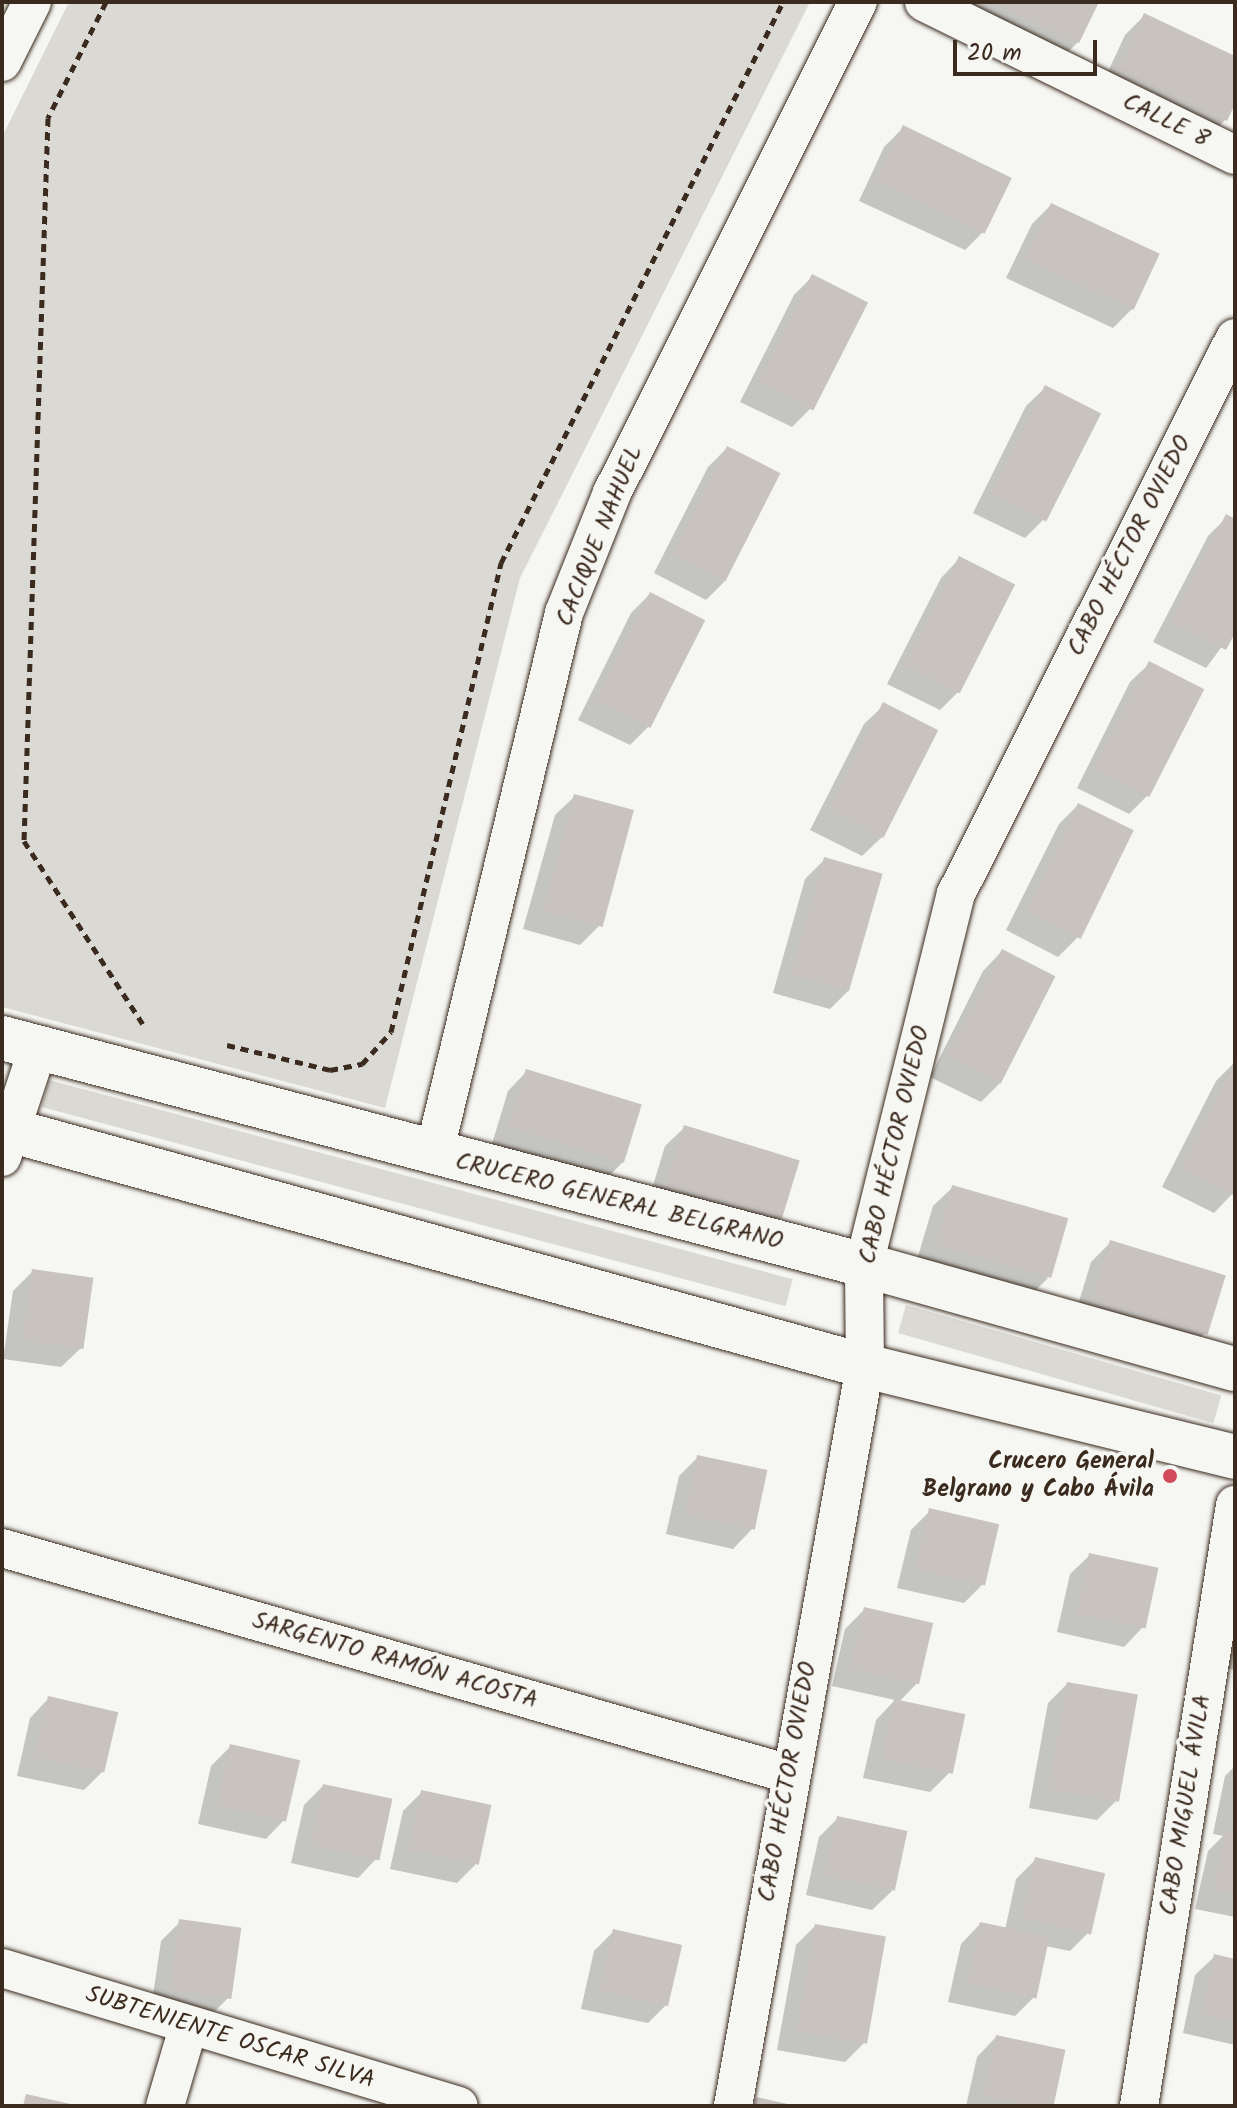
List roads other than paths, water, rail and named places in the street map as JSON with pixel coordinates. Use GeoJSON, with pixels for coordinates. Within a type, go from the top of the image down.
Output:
{"type":"FeatureCollection","features":[{"type":"Feature","properties":{"kind":"street"},"geometry":{"type":"LineString","coordinates":[[2,62],[32,2]]}},
{"type":"Feature","properties":{"kind":"street","name":"CACIQUE NAHUEL"},"geometry":{"type":"LineString","coordinates":[[434,1154],[564,613],[612,493],[858,2]]}},
{"type":"Feature","properties":{"kind":"street","name":"CALLE 8"},"geometry":{"type":"LineString","coordinates":[[924,2],[1235,155]]}},
{"type":"Feature","properties":{"kind":"street","name":"CABO HÉCTOR OVIEDO"},"geometry":{"type":"LineString","coordinates":[[733,2106],[789,1774],[865,1366],[864,1265],[956,894],[1235,338]]}},
{"type":"Feature","properties":{"kind":"street"},"geometry":{"type":"LineString","coordinates":[[20,1043],[5,1138],[865,1366],[1235,1457]]}},
{"type":"Feature","properties":{"kind":"street","name":"CRUCERO GENERAL BELGRANO"},"geometry":{"type":"LineString","coordinates":[[20,1043],[864,1265],[1235,1369]]}},
{"type":"Feature","properties":{"kind":"street","name":"CABO MIGUEL ÁVILA"},"geometry":{"type":"LineString","coordinates":[[1139,2106],[1235,1505]]}},
{"type":"Feature","properties":{"kind":"street","name":"SARGENTO RAMÓN ACOSTA"},"geometry":{"type":"LineString","coordinates":[[2,1548],[789,1774]]}},
{"type":"Feature","properties":{"kind":"street","name":"SUBTENIENTE OSCAR SILVA"},"geometry":{"type":"LineString","coordinates":[[2,1968],[188,2028],[459,2106]]}},
{"type":"Feature","properties":{"kind":"street"},"geometry":{"type":"LineString","coordinates":[[165,2106],[188,2028]]}},
{"type":"Feature","properties":{"kind":"place","name":"Crucero General Belgrano y Cabo Ávila"},"geometry":{"type":"Point","coordinates":[1170,1476]}}]}
